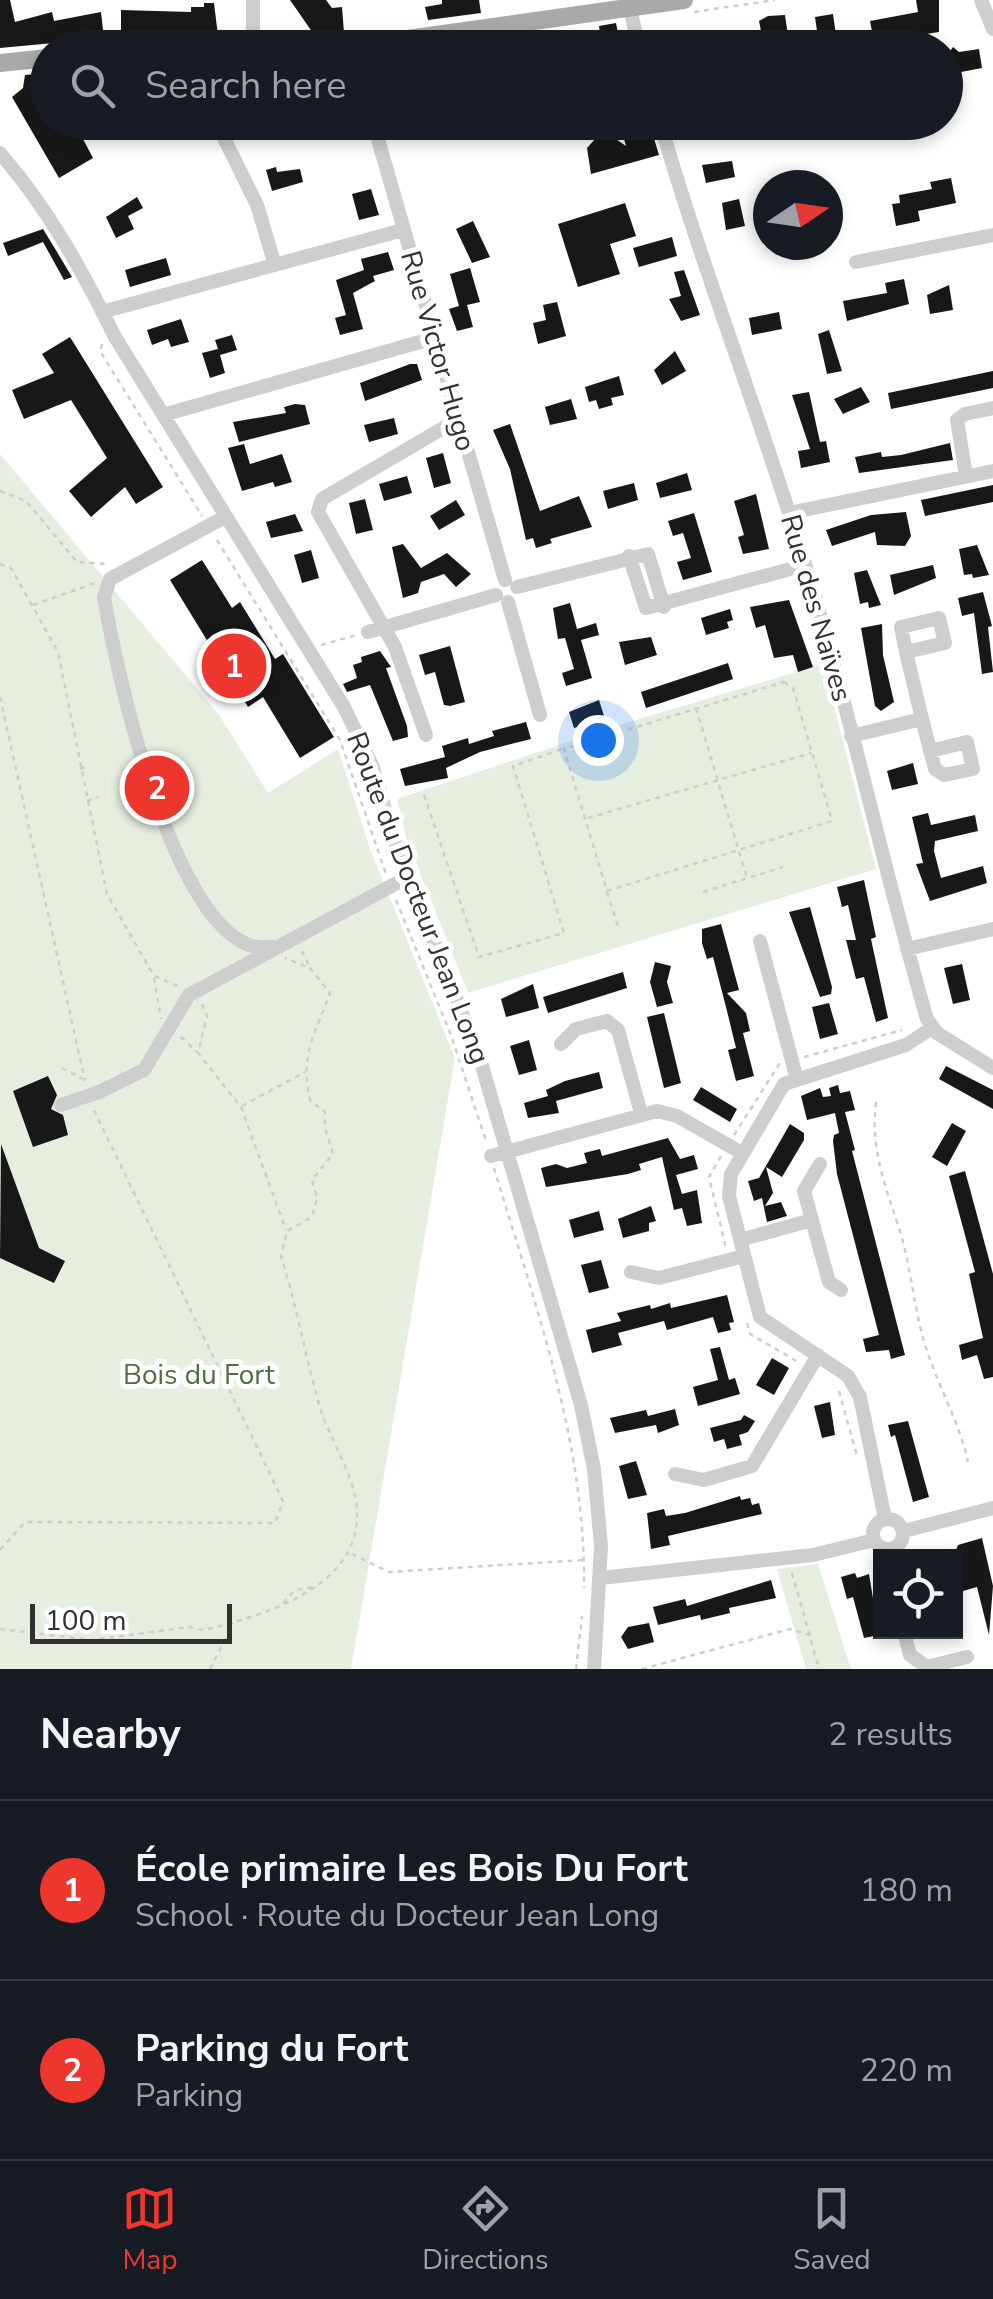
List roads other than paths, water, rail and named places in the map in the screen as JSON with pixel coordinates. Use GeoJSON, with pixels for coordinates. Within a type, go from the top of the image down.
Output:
{"type":"FeatureCollection","features":[{"type":"Feature","properties":{"kind":"main road"},"geometry":{"type":"LineString","coordinates":[[473,30],[630,8],[686,7]]}},
{"type":"Feature","properties":{"kind":"main road"},"geometry":{"type":"LineString","coordinates":[[0,63],[30,60]]}},
{"type":"Feature","properties":{"kind":"street"},"geometry":{"type":"LineString","coordinates":[[252,30],[253,0]]}},
{"type":"Feature","properties":{"kind":"street"},"geometry":{"type":"LineString","coordinates":[[981,0],[993,29]]}},
{"type":"Feature","properties":{"kind":"street"},"geometry":{"type":"LineString","coordinates":[[630,8],[636,30]]}},
{"type":"Feature","properties":{"kind":"street"},"geometry":{"type":"LineString","coordinates":[[225,140],[257,204],[275,265]]}},
{"type":"Feature","properties":{"kind":"street","name":"Rue Victor Hugo"},"geometry":{"type":"LineString","coordinates":[[378,140],[457,420],[511,583]]}},
{"type":"Feature","properties":{"kind":"street","name":"Rue des Naïves"},"geometry":{"type":"LineString","coordinates":[[665,140],[692,232],[806,565],[906,949],[932,1028]]}},
{"type":"Feature","properties":{"kind":"street","name":"Route du Docteur Jean Long"},"geometry":{"type":"LineString","coordinates":[[3,161],[51,217],[114,338],[366,751],[408,877],[480,1060],[584,1416],[597,1493],[602,1578],[594,1669]]}},
{"type":"Feature","properties":{"kind":"street"},"geometry":{"type":"LineString","coordinates":[[102,312],[403,230]]}},
{"type":"Feature","properties":{"kind":"street"},"geometry":{"type":"LineString","coordinates":[[856,262],[993,236]]}},
{"type":"Feature","properties":{"kind":"street"},"geometry":{"type":"LineString","coordinates":[[163,415],[434,338]]}},
{"type":"Feature","properties":{"kind":"street"},"geometry":{"type":"LineString","coordinates":[[966,476],[957,420],[965,414],[993,408]]}},
{"type":"Feature","properties":{"kind":"street"},"geometry":{"type":"LineString","coordinates":[[426,736],[408,676],[375,630],[318,512],[322,499],[457,420]]}},
{"type":"Feature","properties":{"kind":"street"},"geometry":{"type":"LineString","coordinates":[[789,512],[993,470]]}},
{"type":"Feature","properties":{"kind":"street"},"geometry":{"type":"LineString","coordinates":[[226,517],[124,570],[105,586],[116,666],[135,740],[188,881],[228,932],[250,946],[272,947]]}},
{"type":"Feature","properties":{"kind":"street"},"geometry":{"type":"LineString","coordinates":[[540,715],[496,587],[648,554],[664,606],[806,565]]}},
{"type":"Feature","properties":{"kind":"street"},"geometry":{"type":"LineString","coordinates":[[375,630],[502,598]]}},
{"type":"Feature","properties":{"kind":"street"},"geometry":{"type":"LineString","coordinates":[[906,652],[930,751]]}},
{"type":"Feature","properties":{"kind":"street"},"geometry":{"type":"LineString","coordinates":[[852,736],[922,720]]}},
{"type":"Feature","properties":{"kind":"street"},"geometry":{"type":"LineString","coordinates":[[61,1106],[144,1070],[188,995],[295,934],[408,877]]}},
{"type":"Feature","properties":{"kind":"street"},"geometry":{"type":"LineString","coordinates":[[906,949],[993,929]]}},
{"type":"Feature","properties":{"kind":"street"},"geometry":{"type":"LineString","coordinates":[[760,941],[796,1076]]}},
{"type":"Feature","properties":{"kind":"street"},"geometry":{"type":"LineString","coordinates":[[561,1044],[576,1028],[607,1022],[618,1030],[641,1113]]}},
{"type":"Feature","properties":{"kind":"street"},"geometry":{"type":"LineString","coordinates":[[885,1519],[860,1397],[848,1376],[760,1317],[729,1196],[731,1174],[784,1084],[796,1076],[906,1045],[932,1028],[993,1068]]}},
{"type":"Feature","properties":{"kind":"street"},"geometry":{"type":"LineString","coordinates":[[491,1156],[641,1113],[676,1116],[742,1154]]}},
{"type":"Feature","properties":{"kind":"street"},"geometry":{"type":"LineString","coordinates":[[820,1164],[804,1191],[829,1282],[841,1290]]}},
{"type":"Feature","properties":{"kind":"street"},"geometry":{"type":"LineString","coordinates":[[740,1240],[812,1220]]}},
{"type":"Feature","properties":{"kind":"street"},"geometry":{"type":"LineString","coordinates":[[632,1272],[659,1278],[744,1256]]}},
{"type":"Feature","properties":{"kind":"street"},"geometry":{"type":"LineString","coordinates":[[674,1474],[704,1480],[752,1466],[818,1355]]}},
{"type":"Feature","properties":{"kind":"street"},"geometry":{"type":"LineString","coordinates":[[904,1531],[993,1508]]}},
{"type":"Feature","properties":{"kind":"street"},"geometry":{"type":"LineString","coordinates":[[884,1549],[874,1540],[874,1528],[885,1519],[896,1520],[904,1531]]}},
{"type":"Feature","properties":{"kind":"street"},"geometry":{"type":"LineString","coordinates":[[893,1549],[901,1543],[904,1531]]}},
{"type":"Feature","properties":{"kind":"street"},"geometry":{"type":"LineString","coordinates":[[602,1578],[790,1557],[874,1540]]}},
{"type":"Feature","properties":{"kind":"street"},"geometry":{"type":"LineString","coordinates":[[906,1639],[910,1655],[927,1667],[967,1656]]}},
{"type":"Feature","properties":{"kind":"place","name":"École primaire Les Bois Du Fort"},"geometry":{"type":"Point","coordinates":[234,666]}},
{"type":"Feature","properties":{"kind":"place","name":"Parking du Fort"},"geometry":{"type":"Point","coordinates":[157,788]}},
{"type":"Feature","properties":{"kind":"park label","name":"Bois du Fort"},"geometry":{"type":"Point","coordinates":[199,1375]}}]}
